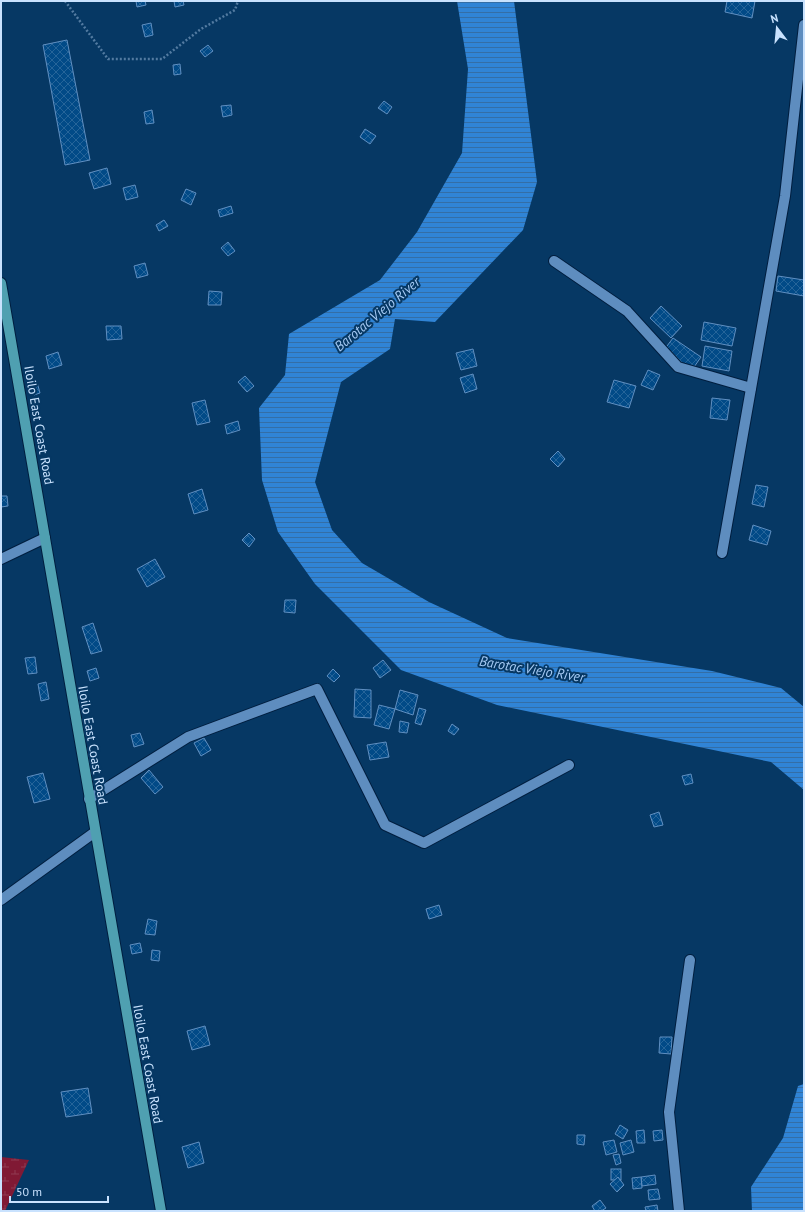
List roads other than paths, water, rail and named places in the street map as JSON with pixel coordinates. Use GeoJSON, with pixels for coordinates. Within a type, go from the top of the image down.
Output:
{"type":"FeatureCollection","features":[{"type":"Feature","properties":{"kind":"main road","name":"Iloilo East Coast Road"},"geometry":{"type":"LineString","coordinates":[[1,283],[161,1211]]}},
{"type":"Feature","properties":{"kind":"street"},"geometry":{"type":"LineString","coordinates":[[722,553],[785,196],[804,25]]}},
{"type":"Feature","properties":{"kind":"street"},"geometry":{"type":"LineString","coordinates":[[554,261],[626,311],[678,367],[751,388]]}},
{"type":"Feature","properties":{"kind":"street"},"geometry":{"type":"LineString","coordinates":[[1,559],[45,538]]}},
{"type":"Feature","properties":{"kind":"street"},"geometry":{"type":"LineString","coordinates":[[89,799],[188,737],[317,688],[385,825],[424,843],[569,765]]}},
{"type":"Feature","properties":{"kind":"street"},"geometry":{"type":"LineString","coordinates":[[1,900],[95,832]]}},
{"type":"Feature","properties":{"kind":"street"},"geometry":{"type":"LineString","coordinates":[[679,1211],[669,1112],[690,960]]}},
{"type":"Feature","properties":{"kind":"water","name":"Barotac Viejo River"},"geometry":{"type":"Polygon","coordinates":[[[457,1],[514,1],[537,182],[523,230],[435,322],[395,319],[390,349],[341,382],[315,482],[332,530],[362,563],[429,602],[507,638],[712,671],[781,688],[804,707],[804,790],[771,762],[497,705],[401,670],[315,584],[278,532],[262,480],[259,408],[285,375],[289,334],[380,280],[417,232],[462,153],[468,69],[457,1]]]}},
{"type":"Feature","properties":{"kind":"water"},"geometry":{"type":"Polygon","coordinates":[[[804,1084],[804,1211],[752,1211],[751,1187],[783,1138],[798,1086],[804,1084]]]}}]}
